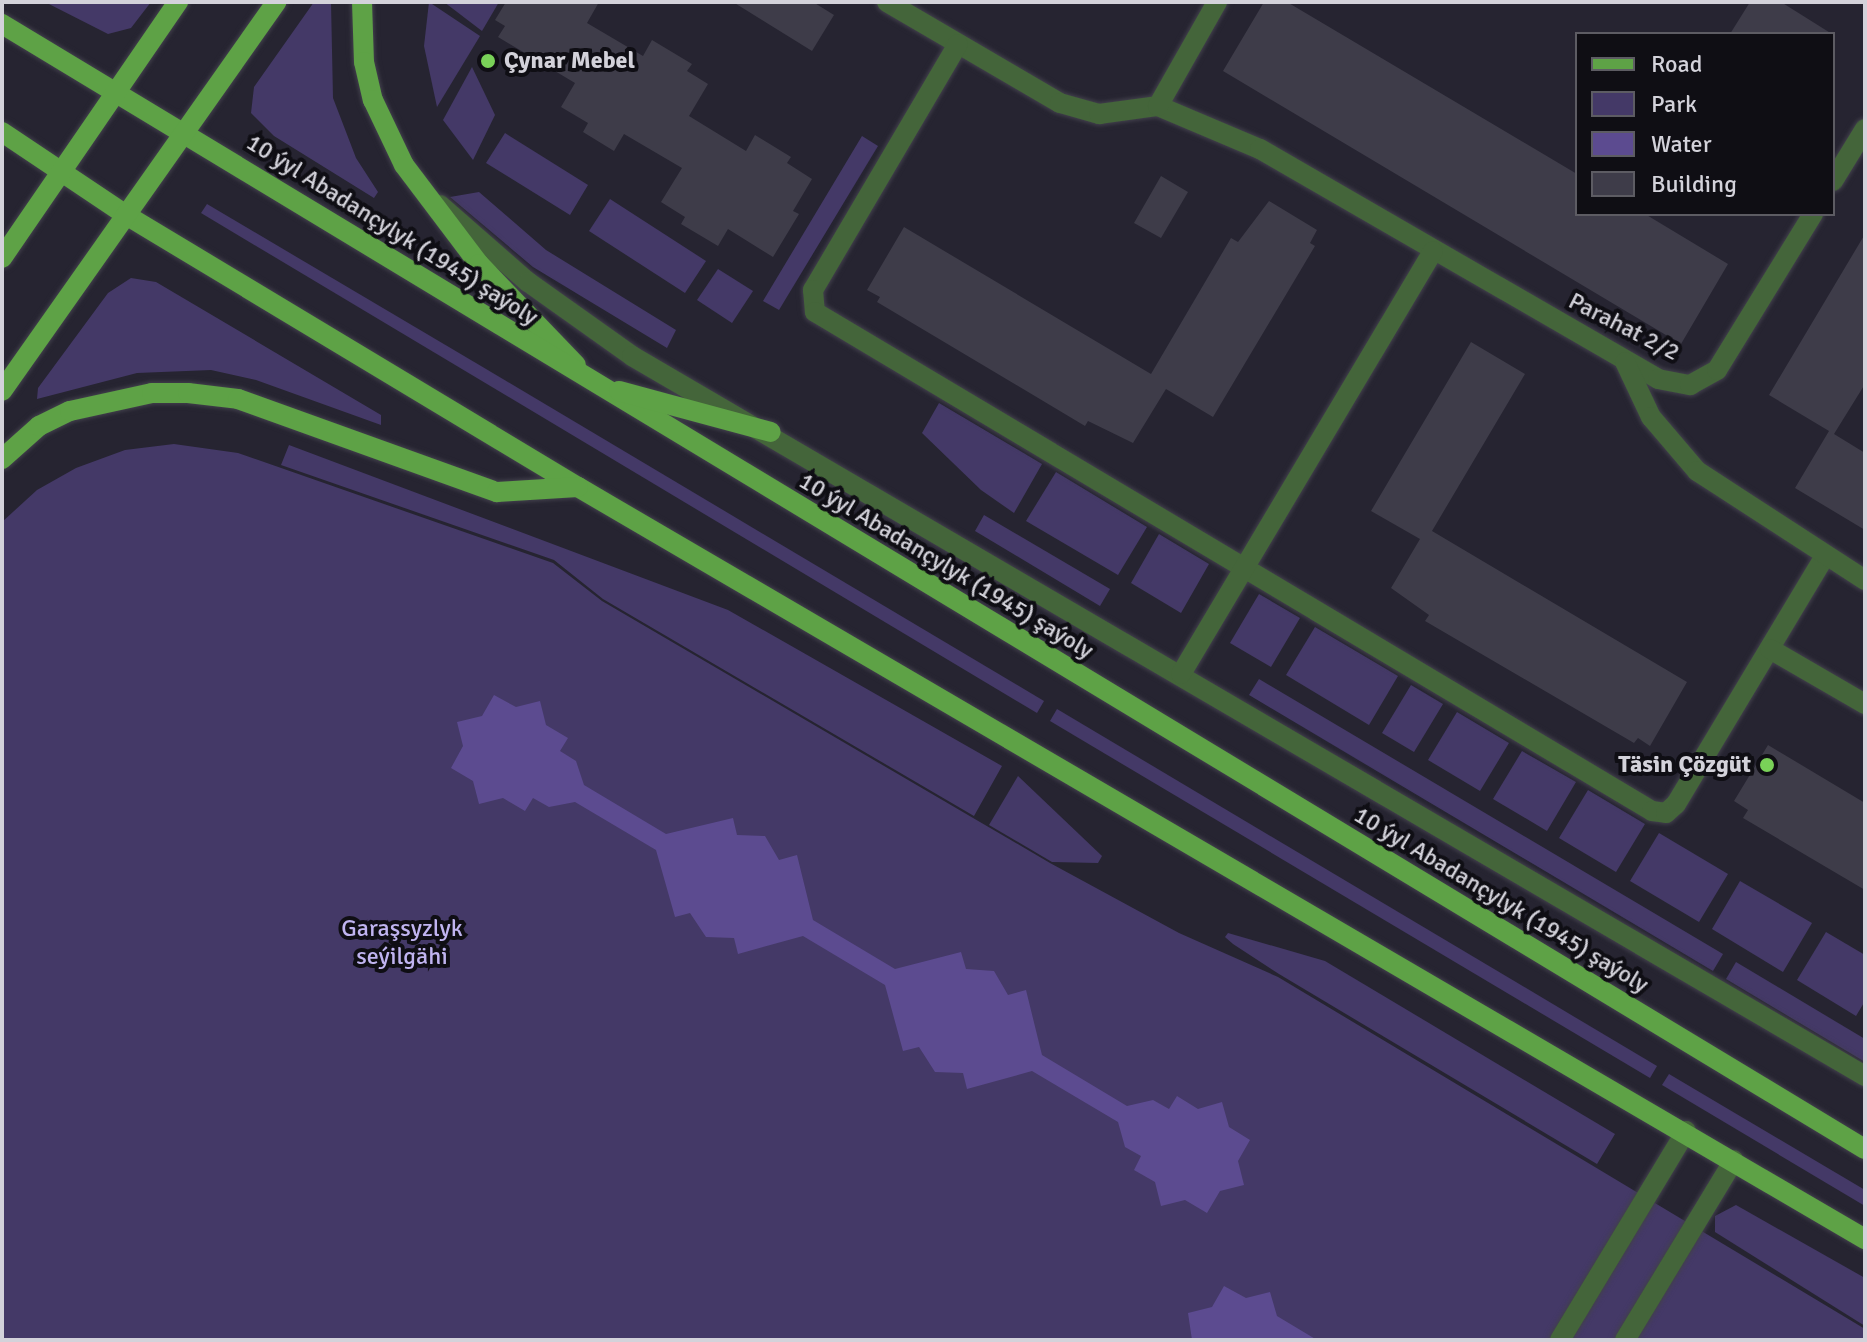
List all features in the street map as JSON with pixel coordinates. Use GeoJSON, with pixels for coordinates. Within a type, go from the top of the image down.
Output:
{"type":"FeatureCollection","features":[{"type":"Feature","properties":{"kind":"main road"},"geometry":{"type":"LineString","coordinates":[[2,258],[64,173],[178,2]]}},
{"type":"Feature","properties":{"kind":"main road"},"geometry":{"type":"LineString","coordinates":[[2,391],[276,2]]}},
{"type":"Feature","properties":{"kind":"main road"},"geometry":{"type":"LineString","coordinates":[[362,2],[364,62],[373,100],[418,186],[479,264],[595,385],[771,432]]}},
{"type":"Feature","properties":{"kind":"main road","name":"10 ýyl Abadançylyk (1945) şaýoly"},"geometry":{"type":"LineString","coordinates":[[2,24],[184,131],[595,385],[1865,1149]]}},
{"type":"Feature","properties":{"kind":"main road"},"geometry":{"type":"LineString","coordinates":[[2,132],[126,215],[578,487],[1686,1131],[1865,1239]]}},
{"type":"Feature","properties":{"kind":"main road"},"geometry":{"type":"LineString","coordinates":[[2,459],[29,434],[70,411],[152,393],[188,393],[238,399],[497,492],[578,487]]}},
{"type":"Feature","properties":{"kind":"street"},"geometry":{"type":"LineString","coordinates":[[887,2],[1060,103],[1099,114],[1158,106],[1217,2]]}},
{"type":"Feature","properties":{"kind":"street"},"geometry":{"type":"LineString","coordinates":[[958,44],[813,290],[815,312],[1652,811],[1666,813],[1676,804],[1825,556]]}},
{"type":"Feature","properties":{"kind":"street","name":"Parahat 2/2"},"geometry":{"type":"LineString","coordinates":[[1158,106],[1260,149],[1625,362],[1658,379],[1690,385],[1717,370],[1812,216]]}},
{"type":"Feature","properties":{"kind":"street"},"geometry":{"type":"LineString","coordinates":[[1835,178],[1865,129]]}},
{"type":"Feature","properties":{"kind":"street","name":"10 ýyl Abadançylyk (1945) şaýoly"},"geometry":{"type":"LineString","coordinates":[[418,186],[528,282],[632,356],[771,432],[1865,1076]]}},
{"type":"Feature","properties":{"kind":"street"},"geometry":{"type":"LineString","coordinates":[[1181,674],[1433,251]]}},
{"type":"Feature","properties":{"kind":"street"},"geometry":{"type":"LineString","coordinates":[[1625,362],[1651,417],[1697,471],[1865,580]]}},
{"type":"Feature","properties":{"kind":"street"},"geometry":{"type":"LineString","coordinates":[[1770,649],[1865,704]]}},
{"type":"Feature","properties":{"kind":"street"},"geometry":{"type":"LineString","coordinates":[[1560,1340],[1686,1131]]}},
{"type":"Feature","properties":{"kind":"street"},"geometry":{"type":"LineString","coordinates":[[1625,1340],[1734,1160]]}},
{"type":"Feature","properties":{"kind":"green space"},"geometry":{"type":"Polygon","coordinates":[[[45,2],[151,2],[131,28],[108,34],[45,2]]]}},
{"type":"Feature","properties":{"kind":"green space"},"geometry":{"type":"Polygon","coordinates":[[[314,2],[331,2],[333,98],[356,158],[378,192],[374,198],[274,136],[251,113],[254,87],[314,2]]]}},
{"type":"Feature","properties":{"kind":"green space"},"geometry":{"type":"Polygon","coordinates":[[[429,2],[480,36],[437,107],[424,46],[429,2]]]}},
{"type":"Feature","properties":{"kind":"green space"},"geometry":{"type":"Polygon","coordinates":[[[444,2],[499,2],[482,31],[444,2]]]}},
{"type":"Feature","properties":{"kind":"green space"},"geometry":{"type":"Polygon","coordinates":[[[472,67],[495,115],[473,160],[443,120],[472,67]]]}},
{"type":"Feature","properties":{"kind":"green space"},"geometry":{"type":"Polygon","coordinates":[[[505,133],[588,185],[570,215],[486,163],[505,133]]]}},
{"type":"Feature","properties":{"kind":"green space"},"geometry":{"type":"Polygon","coordinates":[[[862,136],[878,146],[779,310],[763,301],[862,136]]]}},
{"type":"Feature","properties":{"kind":"green space"},"geometry":{"type":"Polygon","coordinates":[[[479,192],[546,250],[676,330],[667,348],[533,267],[450,197],[479,192]]]}},
{"type":"Feature","properties":{"kind":"green space"},"geometry":{"type":"Polygon","coordinates":[[[610,199],[706,261],[685,293],[589,231],[610,199]]]}},
{"type":"Feature","properties":{"kind":"green space"},"geometry":{"type":"Polygon","coordinates":[[[207,204],[1044,701],[1037,713],[201,213],[207,204]]]}},
{"type":"Feature","properties":{"kind":"green space"},"geometry":{"type":"Polygon","coordinates":[[[718,269],[753,291],[732,323],[697,300],[718,269]]]}},
{"type":"Feature","properties":{"kind":"green space"},"geometry":{"type":"Polygon","coordinates":[[[131,278],[156,282],[381,415],[381,425],[256,380],[211,370],[137,373],[37,399],[38,388],[108,293],[131,278]]]}},
{"type":"Feature","properties":{"kind":"green space"},"geometry":{"type":"Polygon","coordinates":[[[939,403],[1042,464],[1014,513],[981,490],[922,433],[939,403]]]}},
{"type":"Feature","properties":{"kind":"green space","name":"Garaşsyzlyk seýilgähi"},"geometry":{"type":"Polygon","coordinates":[[[174,444],[238,453],[553,563],[602,601],[1050,863],[1179,933],[1278,977],[1865,1329],[1865,1340],[2,1340],[2,522],[37,490],[76,468],[125,450],[174,444]]]}},
{"type":"Feature","properties":{"kind":"green space"},"geometry":{"type":"Polygon","coordinates":[[[289,445],[728,610],[1002,766],[974,816],[603,599],[554,560],[281,465],[289,445]]]}},
{"type":"Feature","properties":{"kind":"green space"},"geometry":{"type":"Polygon","coordinates":[[[1056,472],[1147,527],[1118,575],[1026,521],[1056,472]]]}},
{"type":"Feature","properties":{"kind":"green space"},"geometry":{"type":"Polygon","coordinates":[[[984,515],[1110,589],[1100,606],[975,531],[984,515]]]}},
{"type":"Feature","properties":{"kind":"green space"},"geometry":{"type":"Polygon","coordinates":[[[1159,534],[1209,564],[1181,613],[1131,583],[1159,534]]]}},
{"type":"Feature","properties":{"kind":"green space"},"geometry":{"type":"Polygon","coordinates":[[[1259,594],[1300,618],[1271,667],[1230,643],[1259,594]]]}},
{"type":"Feature","properties":{"kind":"green space"},"geometry":{"type":"Polygon","coordinates":[[[1315,627],[1398,676],[1369,725],[1286,675],[1315,627]]]}},
{"type":"Feature","properties":{"kind":"green space"},"geometry":{"type":"Polygon","coordinates":[[[1259,679],[1723,954],[1713,971],[1249,695],[1259,679]]]}},
{"type":"Feature","properties":{"kind":"green space"},"geometry":{"type":"Polygon","coordinates":[[[1411,685],[1443,704],[1414,752],[1382,733],[1411,685]]]}},
{"type":"Feature","properties":{"kind":"green space"},"geometry":{"type":"Polygon","coordinates":[[[1057,709],[1657,1066],[1650,1078],[1050,721],[1057,709]]]}},
{"type":"Feature","properties":{"kind":"green space"},"geometry":{"type":"Polygon","coordinates":[[[1457,712],[1509,743],[1480,791],[1428,760],[1457,712]]]}},
{"type":"Feature","properties":{"kind":"green space"},"geometry":{"type":"Polygon","coordinates":[[[1522,751],[1576,782],[1547,831],[1493,799],[1522,751]]]}},
{"type":"Feature","properties":{"kind":"green space"},"geometry":{"type":"Polygon","coordinates":[[[1018,776],[1102,856],[1098,863],[1052,862],[989,825],[1018,776]]]}},
{"type":"Feature","properties":{"kind":"green space"},"geometry":{"type":"Polygon","coordinates":[[[1588,790],[1645,824],[1616,872],[1559,838],[1588,790]]]}},
{"type":"Feature","properties":{"kind":"green space"},"geometry":{"type":"Polygon","coordinates":[[[1659,833],[1728,874],[1699,922],[1630,881],[1659,833]]]}},
{"type":"Feature","properties":{"kind":"green space"},"geometry":{"type":"Polygon","coordinates":[[[1740,881],[1812,923],[1783,972],[1712,929],[1740,881]]]}},
{"type":"Feature","properties":{"kind":"green space"},"geometry":{"type":"Polygon","coordinates":[[[1826,932],[1865,955],[1865,1001],[1856,1016],[1797,980],[1826,932]]]}},
{"type":"Feature","properties":{"kind":"green space"},"geometry":{"type":"Polygon","coordinates":[[[1228,933],[1325,961],[1615,1134],[1597,1164],[1279,974],[1233,944],[1225,937],[1228,933]]]}},
{"type":"Feature","properties":{"kind":"green space"},"geometry":{"type":"Polygon","coordinates":[[[1736,962],[1865,1039],[1865,1062],[1726,979],[1736,962]]]}},
{"type":"Feature","properties":{"kind":"green space"},"geometry":{"type":"Polygon","coordinates":[[[1669,1074],[1865,1190],[1865,1206],[1662,1085],[1669,1074]]]}},
{"type":"Feature","properties":{"kind":"green space"},"geometry":{"type":"Polygon","coordinates":[[[1736,1205],[1865,1278],[1865,1326],[1715,1232],[1715,1216],[1736,1205]]]}},
{"type":"Feature","properties":{"kind":"water"},"geometry":{"type":"Polygon","coordinates":[[[494,695],[516,707],[540,701],[546,725],[568,738],[560,751],[576,761],[584,785],[666,834],[733,818],[737,835],[765,836],[779,860],[797,855],[813,920],[895,969],[961,952],[966,969],[994,971],[1008,995],[1026,990],[1042,1055],[1127,1106],[1153,1100],[1169,1109],[1177,1096],[1198,1109],[1222,1102],[1229,1127],[1250,1140],[1238,1161],[1244,1185],[1220,1191],[1207,1213],[1185,1200],[1161,1206],[1155,1182],[1134,1170],[1141,1156],[1125,1147],[1118,1122],[1032,1071],[967,1089],[963,1073],[935,1072],[919,1047],[903,1051],[885,985],[803,936],[738,954],[734,938],[706,937],[690,913],[675,917],[656,850],[575,802],[549,807],[533,798],[525,811],[503,798],[479,804],[473,781],[451,768],[463,746],[457,722],[482,716],[494,695]]]}},
{"type":"Feature","properties":{"kind":"water"},"geometry":{"type":"Polygon","coordinates":[[[1224,1286],[1246,1298],[1270,1292],[1277,1316],[1317,1340],[1192,1340],[1188,1313],[1212,1307],[1224,1286]]]}},
{"type":"Feature","properties":{"kind":"building"},"geometry":{"type":"Polygon","coordinates":[[[506,2],[599,2],[587,23],[643,56],[652,40],[692,64],[687,71],[708,84],[689,116],[746,151],[755,135],[791,157],[787,163],[812,179],[793,211],[799,214],[773,257],[728,229],[718,246],[681,224],[685,217],[661,202],[682,168],[624,134],[614,151],[583,132],[588,123],[561,107],[575,83],[498,37],[505,26],[495,20],[506,2]]]}},
{"type":"Feature","properties":{"kind":"building"},"geometry":{"type":"Polygon","coordinates":[[[733,2],[813,2],[834,15],[812,51],[733,2]]]}},
{"type":"Feature","properties":{"kind":"building"},"geometry":{"type":"Polygon","coordinates":[[[1264,2],[1287,2],[1575,173],[1575,216],[1648,216],[1728,264],[1681,344],[1223,71],[1264,2]]]}},
{"type":"Feature","properties":{"kind":"building"},"geometry":{"type":"Polygon","coordinates":[[[1750,2],[1781,2],[1829,32],[1731,32],[1750,2]]]}},
{"type":"Feature","properties":{"kind":"building"},"geometry":{"type":"Polygon","coordinates":[[[1161,176],[1188,192],[1161,238],[1134,223],[1161,176]]]}},
{"type":"Feature","properties":{"kind":"building"},"geometry":{"type":"Polygon","coordinates":[[[1269,201],[1317,230],[1310,243],[1315,246],[1213,417],[1166,389],[1133,443],[1088,421],[1085,426],[877,302],[880,297],[867,290],[904,227],[1151,374],[1231,238],[1238,242],[1269,201]]]}},
{"type":"Feature","properties":{"kind":"building"},"geometry":{"type":"Polygon","coordinates":[[[1865,234],[1865,384],[1834,434],[1865,453],[1865,530],[1795,488],[1829,431],[1769,395],[1865,234]]]}},
{"type":"Feature","properties":{"kind":"building"},"geometry":{"type":"Polygon","coordinates":[[[1471,342],[1525,374],[1432,531],[1687,682],[1650,746],[1638,738],[1634,743],[1425,621],[1429,615],[1391,588],[1420,539],[1371,511],[1471,342]]]}},
{"type":"Feature","properties":{"kind":"building"},"geometry":{"type":"Polygon","coordinates":[[[1768,745],[1865,803],[1865,890],[1743,818],[1748,810],[1734,801],[1768,745]]]}},
{"type":"Feature","properties":{"kind":"place","name":"Çynar Mebel"},"geometry":{"type":"Point","coordinates":[488,61]}},
{"type":"Feature","properties":{"kind":"place","name":"Täsin Çözgüt"},"geometry":{"type":"Point","coordinates":[1767,765]}}]}
